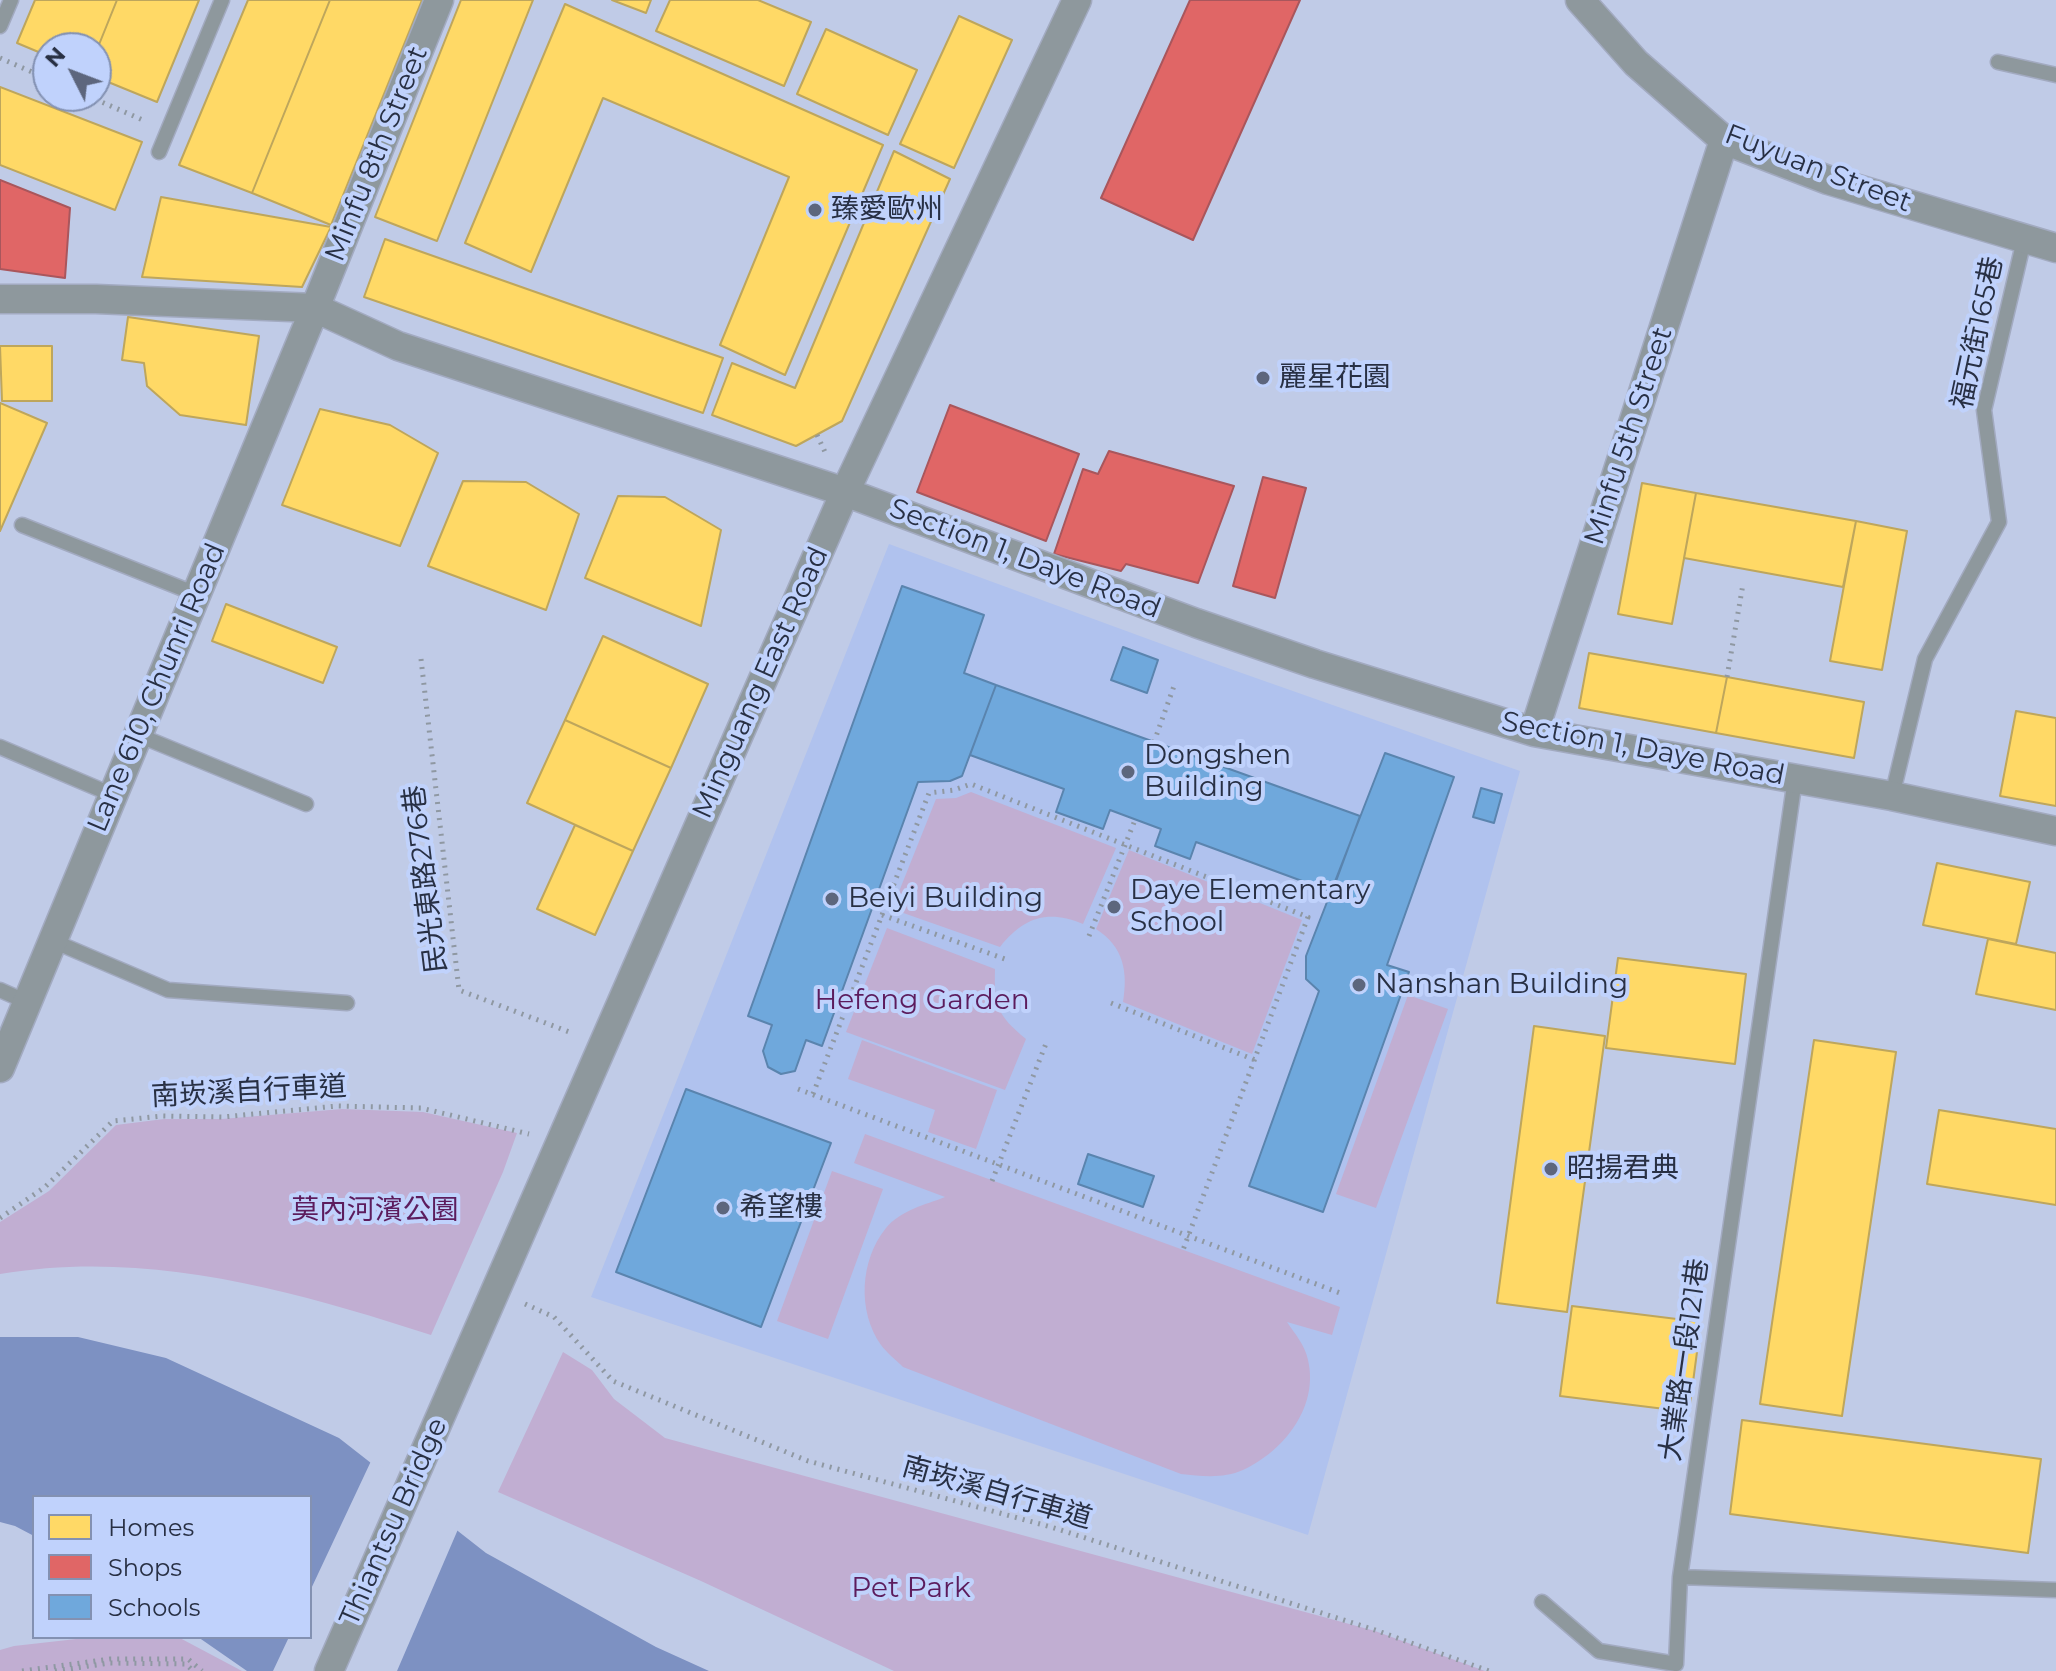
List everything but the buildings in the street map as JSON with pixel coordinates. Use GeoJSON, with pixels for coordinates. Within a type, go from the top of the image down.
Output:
{"type":"FeatureCollection","features":[{"type":"Feature","properties":{"kind":"street","name":"Minfu 8th Street"},"geometry":{"type":"LineString","coordinates":[[315,308],[439,0]]}},
{"type":"Feature","properties":{"kind":"street","name":"Minguang East Road"},"geometry":{"type":"LineString","coordinates":[[459,1372],[845,492],[1077,0]]}},
{"type":"Feature","properties":{"kind":"street","name":"Fuyuan Street"},"geometry":{"type":"LineString","coordinates":[[1580,0],[1636,63],[1724,140],[1828,180],[2056,248]]}},
{"type":"Feature","properties":{"kind":"street","name":"Minfu 5th Street"},"geometry":{"type":"LineString","coordinates":[[1534,732],[1724,140]]}},
{"type":"Feature","properties":{"kind":"street","name":"Section 1, Daye Road"},"geometry":{"type":"LineString","coordinates":[[0,299],[96,299],[315,308],[398,346],[845,492],[1285,654],[1534,732],[1892,796],[2056,831]]}},
{"type":"Feature","properties":{"kind":"street","name":"Lane 610, Chunri Road"},"geometry":{"type":"LineString","coordinates":[[0,1068],[315,308]]}},
{"type":"Feature","properties":{"kind":"street","name":"Thiantsu Bridge"},"geometry":{"type":"LineString","coordinates":[[329,1671],[459,1372]]}},
{"type":"Feature","properties":{"kind":"lane"},"geometry":{"type":"LineString","coordinates":[[0,26],[11,0]]}},
{"type":"Feature","properties":{"kind":"lane"},"geometry":{"type":"LineString","coordinates":[[159,152],[222,0]]}},
{"type":"Feature","properties":{"kind":"lane"},"geometry":{"type":"LineString","coordinates":[[1998,62],[2056,75]]}},
{"type":"Feature","properties":{"kind":"lane","name":"福元街165巷"},"geometry":{"type":"LineString","coordinates":[[1892,796],[1925,659],[1999,522],[1984,410],[2024,240]]}},
{"type":"Feature","properties":{"kind":"lane"},"geometry":{"type":"LineString","coordinates":[[22,525],[196,594]]}},
{"type":"Feature","properties":{"kind":"lane"},"geometry":{"type":"LineString","coordinates":[[138,735],[306,804]]}},
{"type":"Feature","properties":{"kind":"lane"},"geometry":{"type":"LineString","coordinates":[[0,747],[113,795]]}},
{"type":"Feature","properties":{"kind":"lane","name":"大業路一段121巷"},"geometry":{"type":"LineString","coordinates":[[1680,1577],[1795,779]]}},
{"type":"Feature","properties":{"kind":"lane"},"geometry":{"type":"LineString","coordinates":[[53,941],[168,990],[347,1003]]}},
{"type":"Feature","properties":{"kind":"lane"},"geometry":{"type":"LineString","coordinates":[[0,990],[27,1002]]}},
{"type":"Feature","properties":{"kind":"lane"},"geometry":{"type":"LineString","coordinates":[[1542,1602],[1599,1651],[1676,1664],[1680,1577],[2056,1590]]}},
{"type":"Feature","properties":{"kind":"path"},"geometry":{"type":"LineString","coordinates":[[0,58],[32,72]]}},
{"type":"Feature","properties":{"kind":"path"},"geometry":{"type":"LineString","coordinates":[[112,106],[168,131]]}},
{"type":"Feature","properties":{"kind":"path"},"geometry":{"type":"LineString","coordinates":[[1727,677],[1743,584]]}},
{"type":"Feature","properties":{"kind":"path","name":"民光東路276巷"},"geometry":{"type":"LineString","coordinates":[[421,659],[459,990],[603,1045]]}},
{"type":"Feature","properties":{"kind":"path"},"geometry":{"type":"LineString","coordinates":[[1154,742],[1174,686]]}},
{"type":"Feature","properties":{"kind":"path"},"geometry":{"type":"LineString","coordinates":[[813,1094],[929,793],[971,784],[1308,917],[1183,1250]]}},
{"type":"Feature","properties":{"kind":"path"},"geometry":{"type":"LineString","coordinates":[[1089,936],[1135,820]]}},
{"type":"Feature","properties":{"kind":"path"},"geometry":{"type":"LineString","coordinates":[[882,915],[1005,959]]}},
{"type":"Feature","properties":{"kind":"path"},"geometry":{"type":"LineString","coordinates":[[1111,1003],[1255,1060]]}},
{"type":"Feature","properties":{"kind":"path"},"geometry":{"type":"LineString","coordinates":[[992,1181],[1047,1041]]}},
{"type":"Feature","properties":{"kind":"path"},"geometry":{"type":"LineString","coordinates":[[798,1089],[1340,1293]]}},
{"type":"Feature","properties":{"kind":"path","name":"南崁溪自行車道"},"geometry":{"type":"LineString","coordinates":[[0,1218],[45,1187],[113,1121],[163,1116],[223,1117],[337,1106],[421,1108],[534,1135]]}},
{"type":"Feature","properties":{"kind":"path","name":"南崁溪自行車道"},"geometry":{"type":"LineString","coordinates":[[523,1303],[554,1317],[613,1381],[808,1461],[1051,1527],[1375,1630],[1489,1671]]}},
{"type":"Feature","properties":{"kind":"path"},"geometry":{"type":"LineString","coordinates":[[22,1671],[110,1659],[188,1659],[202,1671]]}},
{"type":"Feature","properties":{"kind":"path"},"geometry":{"type":"LineString","coordinates":[[55,1671],[110,1663],[186,1664],[193,1671]]}},
{"type":"Feature","properties":{"kind":"shaded area","name":"Daye Elementary School"},"geometry":{"type":"Polygon","coordinates":[[[889,544],[1520,771],[1308,1535],[591,1297],[889,544]]]}},
{"type":"Feature","properties":{"kind":"shaded area"},"geometry":{"type":"Polygon","coordinates":[[[0,1337],[78,1337],[166,1358],[339,1438],[486,1553],[656,1647],[709,1671],[247,1671],[201,1639],[312,1639],[312,1495],[32,1495],[32,1535],[0,1522],[0,1337]]]}},
{"type":"Feature","properties":{"kind":"green space"},"geometry":{"type":"Polygon","coordinates":[[[971,792],[1116,848],[1083,924],[1058,917],[1037,919],[1018,929],[1000,947],[892,909],[936,799],[956,798],[971,792]]]}},
{"type":"Feature","properties":{"kind":"green space"},"geometry":{"type":"Polygon","coordinates":[[[1129,850],[1302,920],[1252,1054],[1123,1002],[1125,980],[1122,961],[1113,944],[1096,929],[1129,850]]]}},
{"type":"Feature","properties":{"kind":"green space","name":"Hefeng Garden"},"geometry":{"type":"Polygon","coordinates":[[[887,928],[995,969],[999,1009],[1026,1039],[1005,1090],[846,1032],[887,928]]]}},
{"type":"Feature","properties":{"kind":"green space"},"geometry":{"type":"Polygon","coordinates":[[[1408,995],[1448,1009],[1376,1208],[1336,1194],[1408,995]]]}},
{"type":"Feature","properties":{"kind":"green space"},"geometry":{"type":"Polygon","coordinates":[[[862,1040],[997,1090],[976,1149],[928,1132],[935,1110],[848,1079],[862,1040]]]}},
{"type":"Feature","properties":{"kind":"green space","name":"莫內河濱公園"},"geometry":{"type":"Polygon","coordinates":[[[342,1109],[423,1112],[517,1133],[431,1335],[272,1289],[164,1270],[55,1268],[0,1274],[0,1222],[49,1191],[116,1125],[164,1119],[222,1119],[342,1109]]]}},
{"type":"Feature","properties":{"kind":"green space"},"geometry":{"type":"Polygon","coordinates":[[[865,1134],[1340,1307],[1332,1335],[1287,1322],[1305,1349],[1310,1377],[1308,1394],[1295,1426],[1272,1451],[1243,1470],[1220,1476],[1181,1474],[903,1367],[883,1348],[873,1332],[865,1301],[867,1270],[877,1241],[892,1222],[945,1197],[854,1163],[865,1134]]]}},
{"type":"Feature","properties":{"kind":"green space"},"geometry":{"type":"Polygon","coordinates":[[[832,1171],[883,1189],[828,1339],[777,1321],[832,1171]]]}},
{"type":"Feature","properties":{"kind":"green space","name":"Pet Park"},"geometry":{"type":"Polygon","coordinates":[[[563,1352],[592,1370],[614,1399],[665,1438],[1375,1631],[1485,1671],[894,1671],[701,1581],[498,1492],[563,1352]]]}},
{"type":"Feature","properties":{"kind":"green space"},"geometry":{"type":"Polygon","coordinates":[[[76,1639],[182,1639],[242,1671],[0,1671],[0,1650],[76,1639]]]}},
{"type":"Feature","properties":{"kind":"pier"},"geometry":{"type":"Polygon","coordinates":[[[372,1459],[459,1527],[397,1671],[273,1671],[288,1639],[312,1639],[312,1587],[372,1459]]]}},
{"type":"Feature","properties":{"kind":"place","name":"臻愛歐州"},"geometry":{"type":"Point","coordinates":[815,210]}},
{"type":"Feature","properties":{"kind":"place","name":"麗星花園"},"geometry":{"type":"Point","coordinates":[1263,378]}},
{"type":"Feature","properties":{"kind":"place","name":"Dongshen Building"},"geometry":{"type":"Point","coordinates":[1128,772]}},
{"type":"Feature","properties":{"kind":"place","name":"Beiyi Building"},"geometry":{"type":"Point","coordinates":[832,899]}},
{"type":"Feature","properties":{"kind":"place","name":"Daye Elementary School"},"geometry":{"type":"Point","coordinates":[1114,907]}},
{"type":"Feature","properties":{"kind":"place","name":"Nanshan Building"},"geometry":{"type":"Point","coordinates":[1359,985]}},
{"type":"Feature","properties":{"kind":"place","name":"昭揚君典"},"geometry":{"type":"Point","coordinates":[1551,1169]}},
{"type":"Feature","properties":{"kind":"place","name":"希望樓"},"geometry":{"type":"Point","coordinates":[723,1208]}}]}
